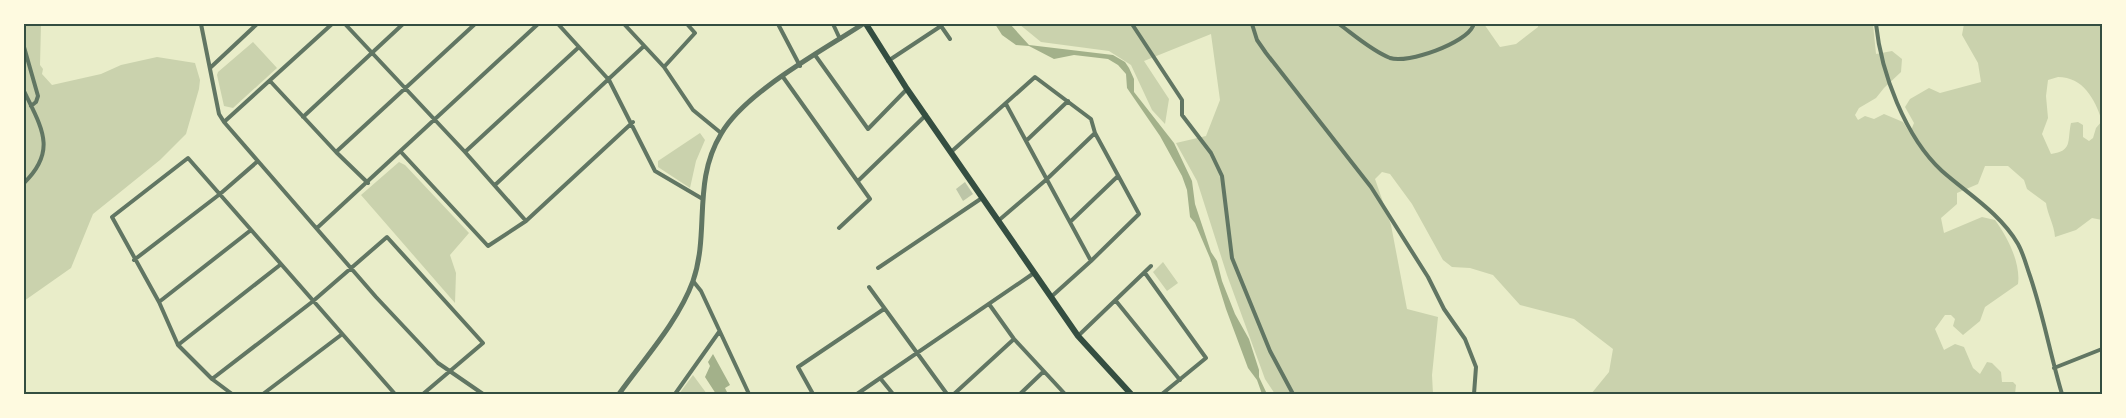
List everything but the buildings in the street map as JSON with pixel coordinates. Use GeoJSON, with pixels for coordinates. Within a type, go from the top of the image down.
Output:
{"type":"FeatureCollection","features":[{"type":"Feature","properties":{"kind":"highway"},"geometry":{"type":"LineString","coordinates":[[865,24],[907,89],[1078,336],[1131,394]]}},
{"type":"Feature","properties":{"kind":"street"},"geometry":{"type":"LineString","coordinates":[[201,24],[219,114],[224,122],[352,268],[448,372],[483,394]]}},
{"type":"Feature","properties":{"kind":"street"},"geometry":{"type":"LineString","coordinates":[[210,68],[257,24]]}},
{"type":"Feature","properties":{"kind":"street"},"geometry":{"type":"LineString","coordinates":[[224,122],[332,24]]}},
{"type":"Feature","properties":{"kind":"street"},"geometry":{"type":"LineString","coordinates":[[344,24],[466,152],[526,221]]}},
{"type":"Feature","properties":{"kind":"street"},"geometry":{"type":"LineString","coordinates":[[303,117],[404,24]]}},
{"type":"Feature","properties":{"kind":"street"},"geometry":{"type":"LineString","coordinates":[[336,152],[475,24]]}},
{"type":"Feature","properties":{"kind":"street"},"geometry":{"type":"LineString","coordinates":[[317,228],[368,183],[538,24]]}},
{"type":"Feature","properties":{"kind":"street"},"geometry":{"type":"LineString","coordinates":[[558,24],[609,80],[633,122],[655,171],[702,198]]}},
{"type":"Feature","properties":{"kind":"street"},"geometry":{"type":"LineString","coordinates":[[624,24],[664,67],[693,110],[721,133]]}},
{"type":"Feature","properties":{"kind":"street"},"geometry":{"type":"LineString","coordinates":[[664,67],[695,33],[687,24]]}},
{"type":"Feature","properties":{"kind":"street"},"geometry":{"type":"LineString","coordinates":[[778,24],[800,66]]}},
{"type":"Feature","properties":{"kind":"street"},"geometry":{"type":"LineString","coordinates":[[833,24],[840,39]]}},
{"type":"Feature","properties":{"kind":"street"},"geometry":{"type":"LineString","coordinates":[[618,394],[680,308],[693,281],[699,246],[704,175],[712,151],[721,133],[757,94],[865,24]]}},
{"type":"Feature","properties":{"kind":"street"},"geometry":{"type":"LineString","coordinates":[[1132,24],[1182,100],[1182,115],[1211,153],[1222,176],[1232,258],[1270,351],[1293,394]]}},
{"type":"Feature","properties":{"kind":"street"},"geometry":{"type":"LineString","coordinates":[[1252,24],[1257,40],[1266,53],[1371,187],[1428,277],[1444,309],[1465,339],[1476,367],[1474,394]]}},
{"type":"Feature","properties":{"kind":"street"},"geometry":{"type":"LineString","coordinates":[[1339,24],[1390,58],[1406,60],[1448,45],[1471,31],[1473,26]]}},
{"type":"Feature","properties":{"kind":"street"},"geometry":{"type":"LineString","coordinates":[[1876,24],[1879,50],[1892,90],[1923,150],[1940,169],[2001,221],[2019,245],[2036,294],[2062,394]]}},
{"type":"Feature","properties":{"kind":"street"},"geometry":{"type":"LineString","coordinates":[[888,61],[940,25],[950,39]]}},
{"type":"Feature","properties":{"kind":"street"},"geometry":{"type":"LineString","coordinates":[[495,185],[644,46]]}},
{"type":"Feature","properties":{"kind":"street"},"geometry":{"type":"LineString","coordinates":[[466,152],[579,47]]}},
{"type":"Feature","properties":{"kind":"street"},"geometry":{"type":"LineString","coordinates":[[24,48],[38,96],[36,102],[31,106]]}},
{"type":"Feature","properties":{"kind":"street"},"geometry":{"type":"LineString","coordinates":[[816,55],[868,130],[907,89]]}},
{"type":"Feature","properties":{"kind":"street"},"geometry":{"type":"LineString","coordinates":[[783,77],[870,198],[839,228]]}},
{"type":"Feature","properties":{"kind":"street"},"geometry":{"type":"LineString","coordinates":[[951,152],[1035,77],[1091,120],[1095,133],[1139,214],[1051,298]]}},
{"type":"Feature","properties":{"kind":"street"},"geometry":{"type":"LineString","coordinates":[[270,81],[336,152],[368,183]]}},
{"type":"Feature","properties":{"kind":"street"},"geometry":{"type":"LineString","coordinates":[[24,91],[42,129],[44,155],[24,183]]}},
{"type":"Feature","properties":{"kind":"street"},"geometry":{"type":"LineString","coordinates":[[1026,141],[1068,101]]}},
{"type":"Feature","properties":{"kind":"street"},"geometry":{"type":"LineString","coordinates":[[1006,104],[1091,261]]}},
{"type":"Feature","properties":{"kind":"street"},"geometry":{"type":"LineString","coordinates":[[858,182],[926,115]]}},
{"type":"Feature","properties":{"kind":"street"},"geometry":{"type":"LineString","coordinates":[[401,152],[488,246],[526,221],[633,122]]}},
{"type":"Feature","properties":{"kind":"street"},"geometry":{"type":"LineString","coordinates":[[998,220],[1047,180],[1095,133]]}},
{"type":"Feature","properties":{"kind":"street"},"geometry":{"type":"LineString","coordinates":[[232,394],[212,379],[178,345],[159,302],[134,260],[112,217],[188,158],[312,302],[395,394]]}},
{"type":"Feature","properties":{"kind":"street"},"geometry":{"type":"LineString","coordinates":[[134,260],[220,194],[258,161]]}},
{"type":"Feature","properties":{"kind":"street"},"geometry":{"type":"LineString","coordinates":[[1070,222],[1118,176]]}},
{"type":"Feature","properties":{"kind":"street"},"geometry":{"type":"LineString","coordinates":[[878,268],[982,198]]}},
{"type":"Feature","properties":{"kind":"street"},"geometry":{"type":"LineString","coordinates":[[159,302],[250,230]]}},
{"type":"Feature","properties":{"kind":"street"},"geometry":{"type":"LineString","coordinates":[[212,379],[312,302],[387,237],[483,343],[423,394]]}},
{"type":"Feature","properties":{"kind":"street"},"geometry":{"type":"LineString","coordinates":[[178,345],[280,265]]}},
{"type":"Feature","properties":{"kind":"street"},"geometry":{"type":"LineString","coordinates":[[1078,336],[1151,266]]}},
{"type":"Feature","properties":{"kind":"street"},"geometry":{"type":"LineString","coordinates":[[857,394],[1034,273]]}},
{"type":"Feature","properties":{"kind":"street"},"geometry":{"type":"LineString","coordinates":[[1145,273],[1206,358],[1162,394]]}},
{"type":"Feature","properties":{"kind":"street"},"geometry":{"type":"LineString","coordinates":[[693,281],[701,291],[749,394]]}},
{"type":"Feature","properties":{"kind":"street"},"geometry":{"type":"LineString","coordinates":[[869,288],[947,394]]}},
{"type":"Feature","properties":{"kind":"street"},"geometry":{"type":"LineString","coordinates":[[1116,300],[1180,380]]}},
{"type":"Feature","properties":{"kind":"street"},"geometry":{"type":"LineString","coordinates":[[989,304],[1014,339],[1065,394]]}},
{"type":"Feature","properties":{"kind":"street"},"geometry":{"type":"LineString","coordinates":[[814,394],[798,367],[884,309]]}},
{"type":"Feature","properties":{"kind":"street"},"geometry":{"type":"LineString","coordinates":[[675,394],[719,332]]}},
{"type":"Feature","properties":{"kind":"street"},"geometry":{"type":"LineString","coordinates":[[263,394],[341,334]]}},
{"type":"Feature","properties":{"kind":"street"},"geometry":{"type":"LineString","coordinates":[[954,394],[1014,339]]}},
{"type":"Feature","properties":{"kind":"street"},"geometry":{"type":"LineString","coordinates":[[2054,368],[2102,349]]}},
{"type":"Feature","properties":{"kind":"street"},"geometry":{"type":"LineString","coordinates":[[1020,394],[1043,372]]}},
{"type":"Feature","properties":{"kind":"street"},"geometry":{"type":"LineString","coordinates":[[880,378],[893,394]]}},
{"type":"Feature","properties":{"kind":"shaded area"},"geometry":{"type":"Polygon","coordinates":[[[24,24],[41,24],[40,65],[43,69],[42,74],[52,85],[101,74],[121,65],[157,57],[195,63],[200,80],[186,134],[160,160],[93,214],[71,268],[24,301],[24,24]]]}},
{"type":"Feature","properties":{"kind":"shaded area"},"geometry":{"type":"Polygon","coordinates":[[[995,24],[1010,24],[1029,45],[1113,55],[1125,62],[1134,79],[1134,92],[1174,143],[1192,181],[1195,204],[1211,252],[1217,261],[1222,281],[1235,314],[1249,339],[1259,370],[1259,377],[1267,394],[1262,394],[1257,380],[1248,368],[1226,309],[1210,258],[1195,223],[1190,217],[1187,190],[1182,176],[1160,136],[1127,88],[1126,74],[1118,65],[1108,59],[1074,55],[1054,59],[1029,46],[1016,45],[1002,35],[995,24]]]}},
{"type":"Feature","properties":{"kind":"shaded area"},"geometry":{"type":"Polygon","coordinates":[[[1019,24],[1484,24],[1500,47],[1516,44],[1538,27],[1538,24],[1873,24],[1876,54],[1892,51],[1902,59],[1901,72],[1876,98],[1859,108],[1855,115],[1858,120],[1865,116],[1874,119],[1884,114],[1903,122],[1910,133],[1914,123],[1905,107],[1910,99],[1929,88],[1940,93],[1981,82],[1978,63],[1962,35],[1964,24],[2102,24],[2102,121],[2102,220],[2092,218],[2076,230],[2055,237],[2046,203],[2027,189],[2024,180],[2008,166],[1985,166],[1978,184],[1957,193],[1957,204],[1941,218],[1944,233],[1982,217],[1995,220],[2012,250],[2017,267],[2018,284],[1985,307],[1980,321],[1963,335],[1953,326],[1955,319],[1951,315],[1945,315],[1935,329],[1944,350],[1955,344],[1964,347],[1973,368],[1980,374],[1987,362],[1992,363],[2001,372],[2002,382],[2013,382],[2016,385],[2015,394],[1591,394],[1609,372],[1613,349],[1574,319],[1520,305],[1493,275],[1470,268],[1452,267],[1443,260],[1412,204],[1390,174],[1382,172],[1375,179],[1391,225],[1407,309],[1438,317],[1432,375],[1433,394],[1275,394],[1265,379],[1227,275],[1197,181],[1176,143],[1206,136],[1220,100],[1211,34],[1144,61],[1169,99],[1165,124],[1152,110],[1131,65],[1109,51],[1041,42],[1019,24]],[[2058,77],[2048,80],[2046,96],[2048,118],[2042,134],[2051,154],[2058,153],[2066,148],[2071,123],[2078,122],[2083,125],[2083,137],[2089,141],[2093,138],[2096,128],[2102,121],[2092,97],[2081,85],[2067,78],[2058,77]]]}},
{"type":"Feature","properties":{"kind":"shaded area"},"geometry":{"type":"Polygon","coordinates":[[[253,42],[277,68],[233,108],[224,106],[217,75],[218,72],[253,42]]]}},
{"type":"Feature","properties":{"kind":"shaded area"},"geometry":{"type":"Polygon","coordinates":[[[700,133],[705,140],[696,161],[690,188],[658,167],[658,161],[700,133]]]}},
{"type":"Feature","properties":{"kind":"shaded area"},"geometry":{"type":"Polygon","coordinates":[[[399,162],[405,165],[469,233],[450,255],[456,273],[455,303],[361,195],[399,162]]]}},
{"type":"Feature","properties":{"kind":"shaded area"},"geometry":{"type":"Polygon","coordinates":[[[1163,262],[1178,283],[1167,291],[1153,272],[1163,262]]]}},
{"type":"Feature","properties":{"kind":"shaded area"},"geometry":{"type":"Polygon","coordinates":[[[713,354],[730,385],[725,388],[728,394],[716,394],[705,377],[710,366],[708,362],[713,354]]]}},
{"type":"Feature","properties":{"kind":"shaded area"},"geometry":{"type":"Polygon","coordinates":[[[693,375],[707,394],[679,394],[693,375]]]}}]}
